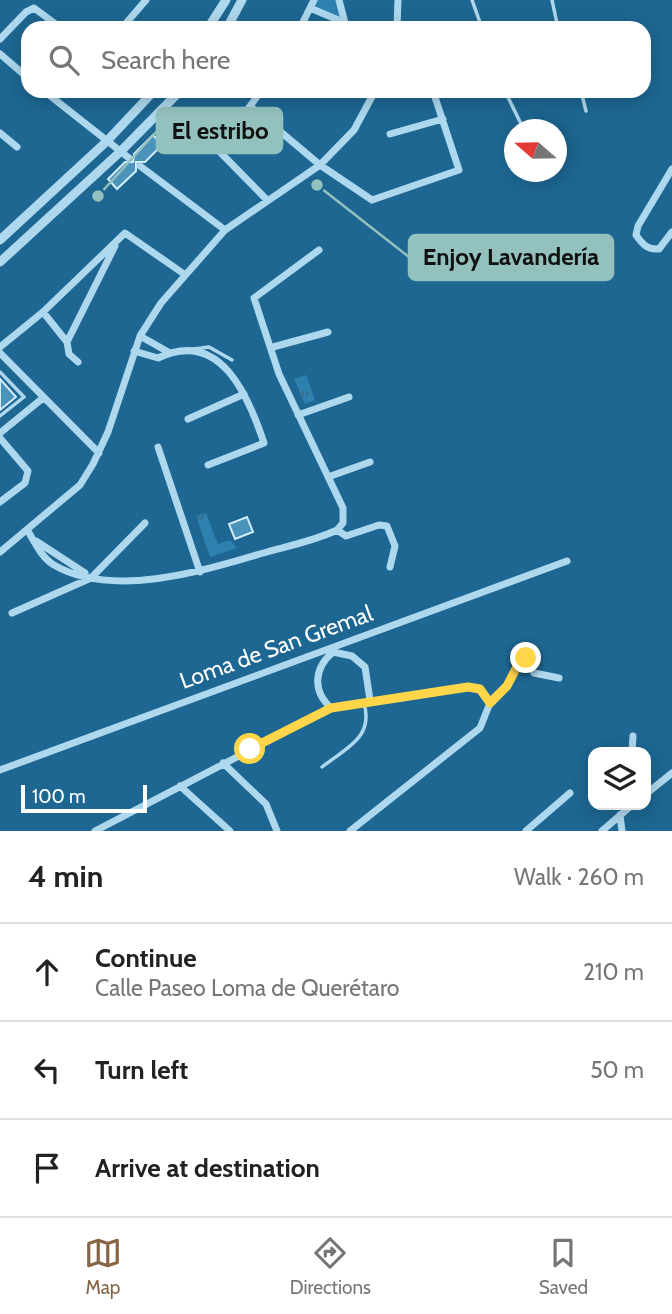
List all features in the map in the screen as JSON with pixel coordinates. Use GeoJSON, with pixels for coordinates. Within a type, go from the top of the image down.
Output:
{"type":"FeatureCollection","features":[{"type":"Feature","properties":{"kind":"street"},"geometry":{"type":"LineString","coordinates":[[128,21],[146,0]]}},
{"type":"Feature","properties":{"kind":"street"},"geometry":{"type":"LineString","coordinates":[[212,21],[226,0]]}},
{"type":"Feature","properties":{"kind":"street"},"geometry":{"type":"LineString","coordinates":[[231,21],[242,0]]}},
{"type":"Feature","properties":{"kind":"street"},"geometry":{"type":"LineString","coordinates":[[304,21],[314,0]]}},
{"type":"Feature","properties":{"kind":"street"},"geometry":{"type":"LineString","coordinates":[[340,0],[345,21]]}},
{"type":"Feature","properties":{"kind":"street"},"geometry":{"type":"LineString","coordinates":[[397,21],[398,0]]}},
{"type":"Feature","properties":{"kind":"street"},"geometry":{"type":"LineString","coordinates":[[0,39],[26,12],[34,8],[52,21]]}},
{"type":"Feature","properties":{"kind":"street"},"geometry":{"type":"LineString","coordinates":[[310,8],[340,21]]}},
{"type":"Feature","properties":{"kind":"street"},"geometry":{"type":"LineString","coordinates":[[0,54],[21,72]]}},
{"type":"Feature","properties":{"kind":"street"},"geometry":{"type":"LineString","coordinates":[[53,98],[129,158]]}},
{"type":"Feature","properties":{"kind":"street"},"geometry":{"type":"LineString","coordinates":[[0,240],[106,142],[147,98]]}},
{"type":"Feature","properties":{"kind":"street"},"geometry":{"type":"LineString","coordinates":[[0,262],[120,152],[173,98]]}},
{"type":"Feature","properties":{"kind":"street"},"geometry":{"type":"LineString","coordinates":[[256,98],[219,150],[267,200]]}},
{"type":"Feature","properties":{"kind":"street"},"geometry":{"type":"LineString","coordinates":[[0,552],[80,485],[99,453],[140,336],[184,274],[225,230],[320,165],[354,130],[371,98]]}},
{"type":"Feature","properties":{"kind":"street"},"geometry":{"type":"LineString","coordinates":[[250,106],[320,165],[372,200],[455,174],[459,170],[436,98]]}},
{"type":"Feature","properties":{"kind":"street"},"geometry":{"type":"LineString","coordinates":[[390,134],[443,119]]}},
{"type":"Feature","properties":{"kind":"street"},"geometry":{"type":"LineString","coordinates":[[0,133],[17,147]]}},
{"type":"Feature","properties":{"kind":"street"},"geometry":{"type":"LineString","coordinates":[[141,166],[225,230]]}},
{"type":"Feature","properties":{"kind":"street"},"geometry":{"type":"LineString","coordinates":[[672,169],[638,226],[636,235],[643,245],[652,250],[659,248],[672,232]]}},
{"type":"Feature","properties":{"kind":"street"},"geometry":{"type":"LineString","coordinates":[[0,347],[43,312],[123,234],[130,234],[184,274]]}},
{"type":"Feature","properties":{"kind":"street"},"geometry":{"type":"LineString","coordinates":[[67,342],[119,239]]}},
{"type":"Feature","properties":{"kind":"street"},"geometry":{"type":"LineString","coordinates":[[28,531],[33,539],[91,578],[151,580],[200,572],[337,530],[343,523],[345,514],[279,374],[254,298],[318,250]]}},
{"type":"Feature","properties":{"kind":"street"},"geometry":{"type":"LineString","coordinates":[[43,312],[67,342],[69,354],[78,362]]}},
{"type":"Feature","properties":{"kind":"street"},"geometry":{"type":"LineString","coordinates":[[272,347],[328,332]]}},
{"type":"Feature","properties":{"kind":"street"},"geometry":{"type":"LineString","coordinates":[[140,336],[170,353]]}},
{"type":"Feature","properties":{"kind":"street"},"geometry":{"type":"LineString","coordinates":[[134,351],[155,359],[194,349],[229,370],[244,394],[264,443],[208,465]]}},
{"type":"Feature","properties":{"kind":"street"},"geometry":{"type":"LineString","coordinates":[[0,353],[99,453]]}},
{"type":"Feature","properties":{"kind":"street"},"geometry":{"type":"LineString","coordinates":[[188,419],[244,394]]}},
{"type":"Feature","properties":{"kind":"street"},"geometry":{"type":"LineString","coordinates":[[298,415],[349,397]]}},
{"type":"Feature","properties":{"kind":"street"},"geometry":{"type":"LineString","coordinates":[[0,502],[24,483],[28,471],[0,436],[43,398]]}},
{"type":"Feature","properties":{"kind":"street"},"geometry":{"type":"LineString","coordinates":[[158,447],[200,572]]}},
{"type":"Feature","properties":{"kind":"street"},"geometry":{"type":"LineString","coordinates":[[328,477],[370,462]]}},
{"type":"Feature","properties":{"kind":"street"},"geometry":{"type":"LineString","coordinates":[[12,613],[91,578],[145,523]]}},
{"type":"Feature","properties":{"kind":"street"},"geometry":{"type":"LineString","coordinates":[[337,530],[346,536],[379,524],[387,526],[395,546],[390,567]]}},
{"type":"Feature","properties":{"kind":"street","name":"Loma de San Gremal"},"geometry":{"type":"LineString","coordinates":[[0,770],[333,650],[567,561]]}},
{"type":"Feature","properties":{"kind":"street"},"geometry":{"type":"LineString","coordinates":[[331,708],[323,702],[317,680],[319,669],[333,650],[352,656],[365,667],[367,700]]}},
{"type":"Feature","properties":{"kind":"street"},"geometry":{"type":"LineString","coordinates":[[349,831],[480,728],[490,703],[507,686],[522,657],[526,658],[534,673],[559,678]]}},
{"type":"Feature","properties":{"kind":"street"},"geometry":{"type":"LineString","coordinates":[[95,831],[331,708],[367,700],[468,687],[480,689],[490,703]]}},
{"type":"Feature","properties":{"kind":"street"},"geometry":{"type":"LineString","coordinates":[[632,747],[633,736]]}},
{"type":"Feature","properties":{"kind":"street"},"geometry":{"type":"LineString","coordinates":[[223,763],[266,804],[277,831]]}},
{"type":"Feature","properties":{"kind":"street"},"geometry":{"type":"LineString","coordinates":[[651,790],[672,773]]}},
{"type":"Feature","properties":{"kind":"street"},"geometry":{"type":"LineString","coordinates":[[180,786],[230,831]]}},
{"type":"Feature","properties":{"kind":"street"},"geometry":{"type":"LineString","coordinates":[[526,831],[570,793]]}},
{"type":"Feature","properties":{"kind":"street"},"geometry":{"type":"LineString","coordinates":[[602,831],[626,810]]}},
{"type":"Feature","properties":{"kind":"street"},"geometry":{"type":"LineString","coordinates":[[620,815],[622,831]]}},
{"type":"Feature","properties":{"kind":"street"},"geometry":{"type":"LineString","coordinates":[[108,825],[115,831]]}},
{"type":"Feature","properties":{"kind":"lane"},"geometry":{"type":"LineString","coordinates":[[472,0],[480,21]]}},
{"type":"Feature","properties":{"kind":"lane"},"geometry":{"type":"LineString","coordinates":[[552,0],[556,21]]}},
{"type":"Feature","properties":{"kind":"lane"},"geometry":{"type":"LineString","coordinates":[[508,98],[519,119]]}},
{"type":"Feature","properties":{"kind":"lane"},"geometry":{"type":"LineString","coordinates":[[583,98],[586,111]]}},
{"type":"Feature","properties":{"kind":"lane"},"geometry":{"type":"LineString","coordinates":[[194,349],[209,347],[232,360]]}},
{"type":"Feature","properties":{"kind":"lane"},"geometry":{"type":"LineString","coordinates":[[0,372],[24,397],[0,416]]}},
{"type":"Feature","properties":{"kind":"lane"},"geometry":{"type":"LineString","coordinates":[[322,767],[362,736],[368,716],[367,700]]}},
{"type":"Feature","properties":{"kind":"green space"},"geometry":{"type":"Polygon","coordinates":[[[314,0],[339,0],[344,21],[340,21],[310,8],[314,0]]]}},
{"type":"Feature","properties":{"kind":"green space"},"geometry":{"type":"Polygon","coordinates":[[[306,375],[315,400],[305,404],[294,379],[306,375]]]}},
{"type":"Feature","properties":{"kind":"green space"},"geometry":{"type":"Polygon","coordinates":[[[206,513],[218,544],[230,540],[237,548],[210,557],[196,516],[206,513]]]}},
{"type":"Feature","properties":{"kind":"building"},"geometry":{"type":"Polygon","coordinates":[[[153,135],[162,145],[145,162],[136,162],[136,171],[117,189],[108,179],[125,162],[133,162],[134,154],[153,135]]]}},
{"type":"Feature","properties":{"kind":"building"},"geometry":{"type":"Polygon","coordinates":[[[0,379],[16,397],[0,410],[0,379]]]}},
{"type":"Feature","properties":{"kind":"building"},"geometry":{"type":"Polygon","coordinates":[[[247,517],[253,532],[235,539],[229,524],[247,517]]]}},
{"type":"Feature","properties":{"kind":"place","name":"Enjoy Lavandería"},"geometry":{"type":"Point","coordinates":[317,185]}},
{"type":"Feature","properties":{"kind":"place","name":"El estribo"},"geometry":{"type":"Point","coordinates":[98,196]}},
{"type":"Feature","properties":{"kind":"route"},"geometry":{"type":"LineString","coordinates":[[250,749],[331,708],[364,701],[468,687],[480,689],[490,703],[507,686],[522,657],[526,658]]}}]}
